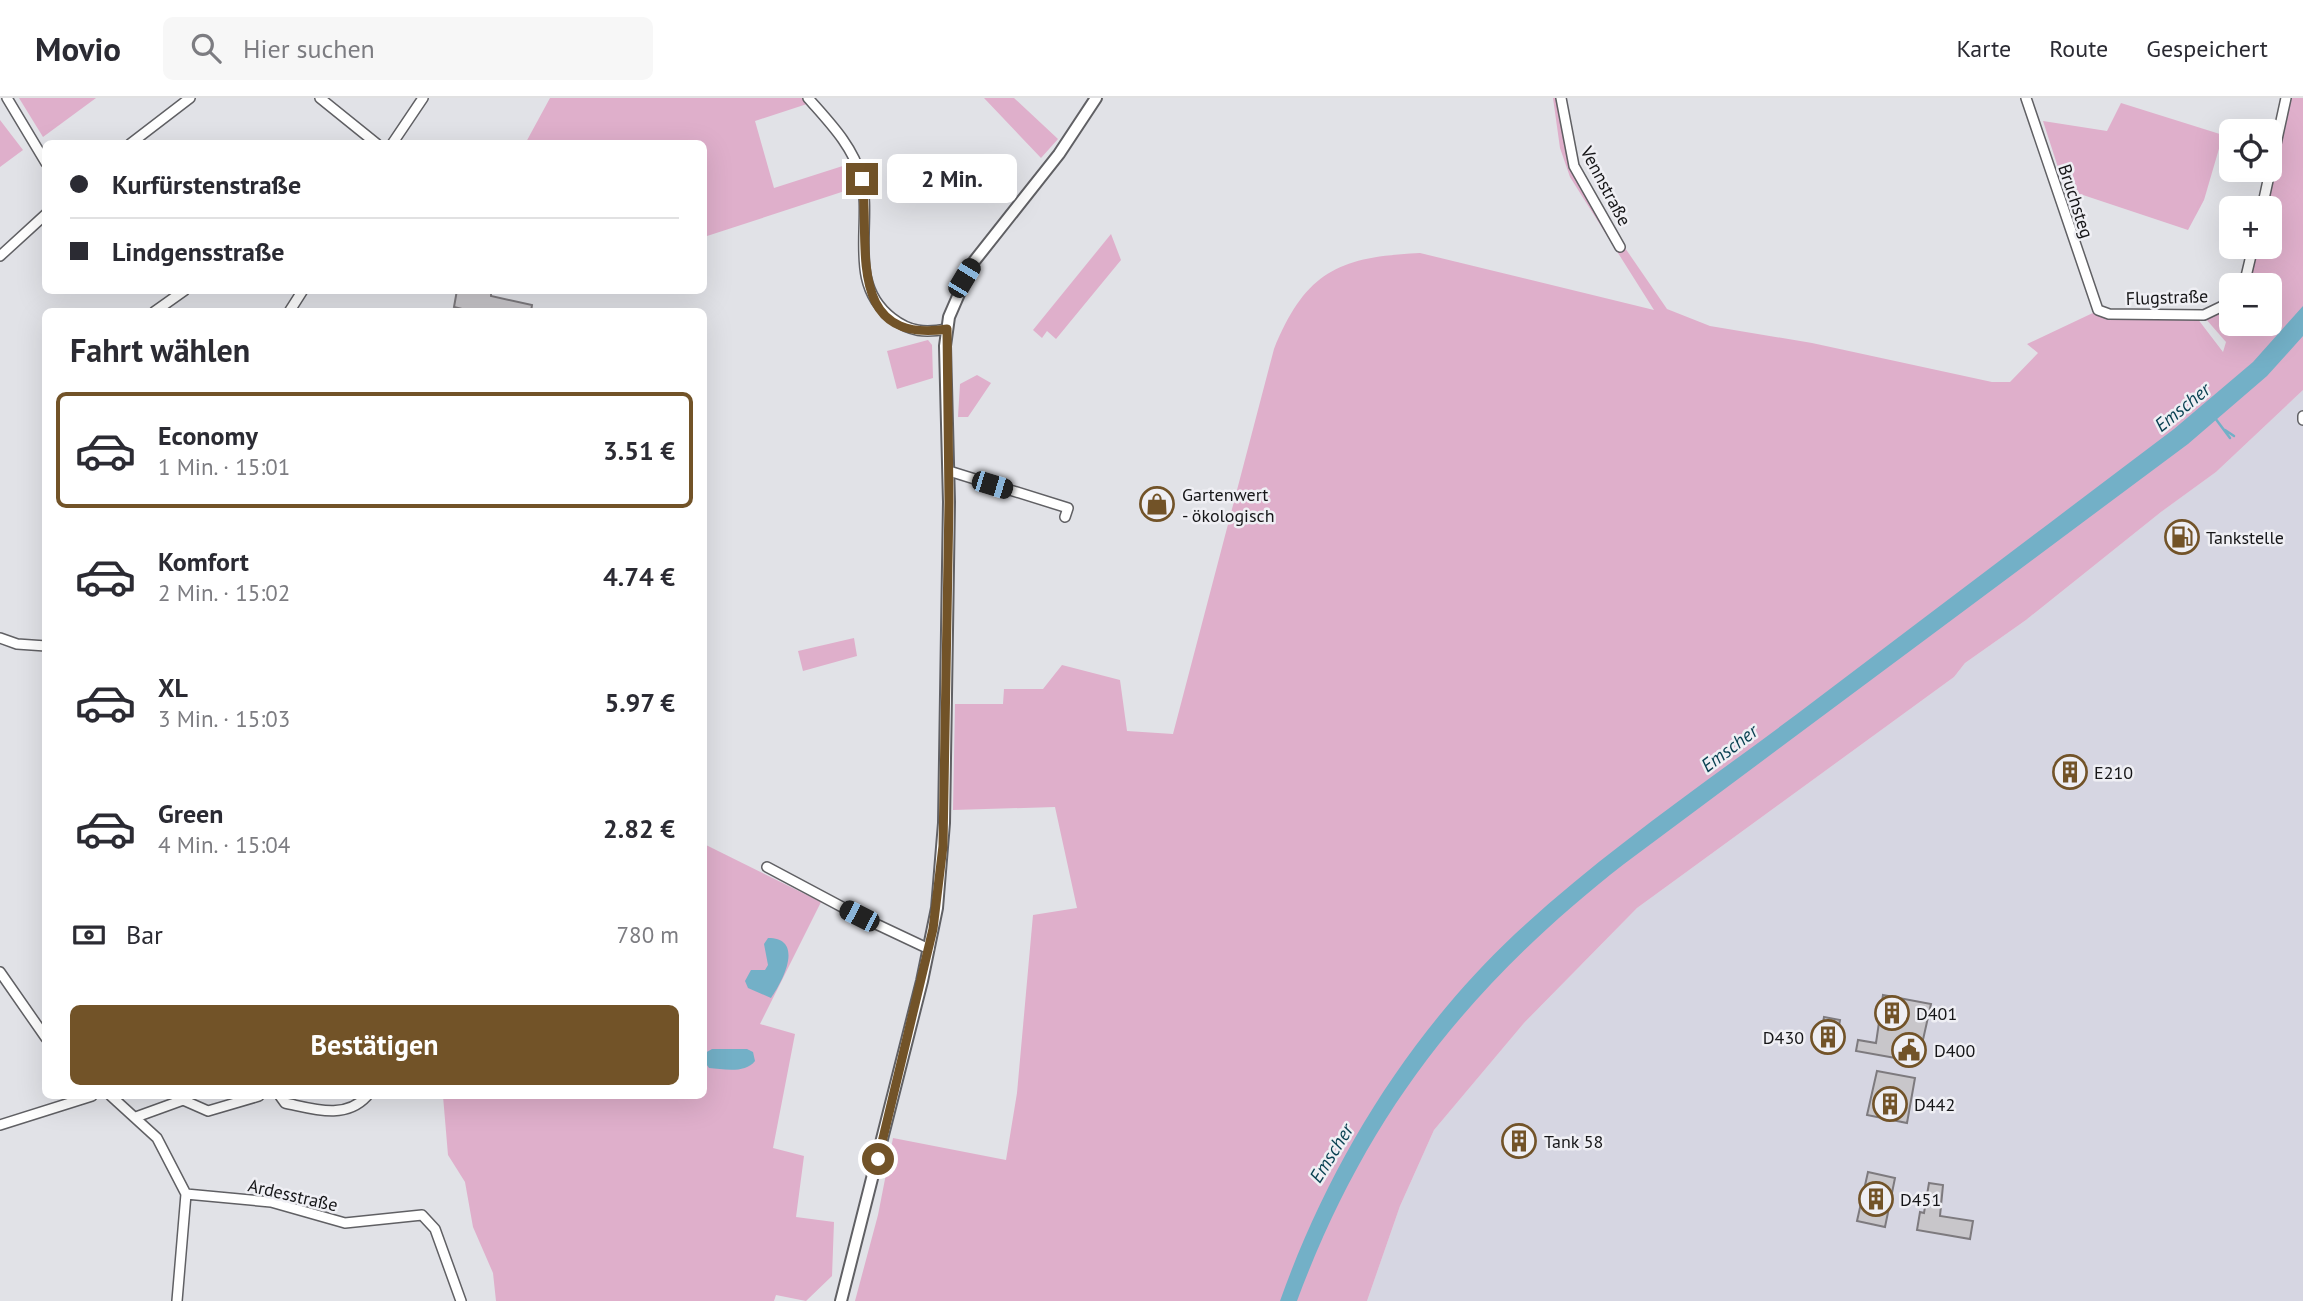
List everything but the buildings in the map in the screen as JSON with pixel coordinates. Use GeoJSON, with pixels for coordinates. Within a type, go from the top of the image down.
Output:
{"type":"FeatureCollection","features":[{"type":"Feature","properties":{"kind":"main road"},"geometry":{"type":"LineString","coordinates":[[842,1301],[937,908],[943,835],[949,471],[947,329],[958,290],[972,264],[1059,154],[1096,98]]}},
{"type":"Feature","properties":{"kind":"street"},"geometry":{"type":"LineString","coordinates":[[7,98],[42,156]]}},
{"type":"Feature","properties":{"kind":"street"},"geometry":{"type":"LineString","coordinates":[[135,140],[190,98]]}},
{"type":"Feature","properties":{"kind":"street"},"geometry":{"type":"LineString","coordinates":[[320,98],[372,140]]}},
{"type":"Feature","properties":{"kind":"street"},"geometry":{"type":"LineString","coordinates":[[395,140],[423,98]]}},
{"type":"Feature","properties":{"kind":"street"},"geometry":{"type":"LineString","coordinates":[[808,98],[848,147],[859,172],[863,188],[864,268],[876,301],[894,320],[912,331],[947,329]]}},
{"type":"Feature","properties":{"kind":"street","name":"Vennstraße"},"geometry":{"type":"LineString","coordinates":[[1561,98],[1574,166],[1620,247]]}},
{"type":"Feature","properties":{"kind":"street","name":"Bruchsteg"},"geometry":{"type":"LineString","coordinates":[[2026,98],[2094,304],[2101,312]]}},
{"type":"Feature","properties":{"kind":"street"},"geometry":{"type":"LineString","coordinates":[[2265,196],[2286,98]]}},
{"type":"Feature","properties":{"kind":"street"},"geometry":{"type":"LineString","coordinates":[[0,256],[42,218]]}},
{"type":"Feature","properties":{"kind":"street"},"geometry":{"type":"LineString","coordinates":[[160,308],[179,294]]}},
{"type":"Feature","properties":{"kind":"street","name":"Flugstraße"},"geometry":{"type":"LineString","coordinates":[[2101,312],[2204,315],[2219,308]]}},
{"type":"Feature","properties":{"kind":"street"},"geometry":{"type":"LineString","coordinates":[[949,471],[1068,508],[1065,517]]}},
{"type":"Feature","properties":{"kind":"street"},"geometry":{"type":"LineString","coordinates":[[0,638],[17,644],[42,646]]}},
{"type":"Feature","properties":{"kind":"street"},"geometry":{"type":"LineString","coordinates":[[767,867],[859,916],[929,949]]}},
{"type":"Feature","properties":{"kind":"street"},"geometry":{"type":"LineString","coordinates":[[0,972],[42,1032]]}},
{"type":"Feature","properties":{"kind":"street"},"geometry":{"type":"LineString","coordinates":[[0,1125],[82,1099]]}},
{"type":"Feature","properties":{"kind":"street"},"geometry":{"type":"LineString","coordinates":[[115,1099],[157,1138],[186,1194],[177,1301]]}},
{"type":"Feature","properties":{"kind":"street"},"geometry":{"type":"LineString","coordinates":[[136,1117],[183,1100],[208,1111],[249,1099]]}},
{"type":"Feature","properties":{"kind":"street"},"geometry":{"type":"LineString","coordinates":[[283,1099],[335,1112],[349,1109],[363,1099]]}},
{"type":"Feature","properties":{"kind":"street","name":"Ardesstraße"},"geometry":{"type":"LineString","coordinates":[[186,1194],[271,1202],[345,1223],[422,1215],[435,1229],[461,1301]]}},
{"type":"Feature","properties":{"kind":"shaded area"},"geometry":{"type":"Polygon","coordinates":[[[19,98],[96,98],[43,137],[19,98]]]}},
{"type":"Feature","properties":{"kind":"shaded area"},"geometry":{"type":"Polygon","coordinates":[[[550,98],[802,98],[807,104],[755,121],[774,188],[852,163],[857,187],[707,236],[707,140],[527,140],[550,98]]]}},
{"type":"Feature","properties":{"kind":"shaded area"},"geometry":{"type":"Polygon","coordinates":[[[984,98],[1014,98],[1058,139],[1041,158],[984,98]]]}},
{"type":"Feature","properties":{"kind":"shaded area"},"geometry":{"type":"Polygon","coordinates":[[[1553,98],[1560,98],[1565,140],[1623,245],[1667,309],[1710,326],[1812,343],[1992,382],[2010,382],[2038,353],[2027,344],[2097,311],[2197,318],[2223,352],[2226,342],[2221,336],[2282,336],[2282,273],[2249,273],[2253,259],[2282,259],[2282,196],[2267,196],[2269,182],[2282,182],[2282,122],[2287,98],[2303,98],[2303,390],[2216,472],[2161,512],[2026,620],[1965,663],[1954,677],[1637,908],[1524,1023],[1434,1130],[1400,1206],[1367,1301],[855,1301],[878,1215],[893,1138],[1006,1160],[1017,1093],[1033,915],[1077,908],[1055,807],[953,810],[955,704],[1003,704],[1004,689],[1043,689],[1062,665],[1120,680],[1127,731],[1173,734],[1274,349],[1299,302],[1313,285],[1329,273],[1368,259],[1420,253],[1654,310],[1570,177],[1560,148],[1553,98]]]}},
{"type":"Feature","properties":{"kind":"shaded area"},"geometry":{"type":"Polygon","coordinates":[[[2121,103],[2219,134],[2219,149],[2204,200],[2188,230],[2065,189],[2043,121],[2107,131],[2121,103]]]}},
{"type":"Feature","properties":{"kind":"shaded area"},"geometry":{"type":"Polygon","coordinates":[[[0,120],[23,150],[0,167],[0,120]]]}},
{"type":"Feature","properties":{"kind":"shaded area"},"geometry":{"type":"Polygon","coordinates":[[[1111,234],[1121,260],[1056,339],[1047,331],[1042,338],[1033,330],[1111,234]]]}},
{"type":"Feature","properties":{"kind":"shaded area"},"geometry":{"type":"Polygon","coordinates":[[[2219,310],[2219,334],[2205,318],[2219,310]]]}},
{"type":"Feature","properties":{"kind":"shaded area"},"geometry":{"type":"Polygon","coordinates":[[[928,340],[932,345],[933,378],[897,389],[887,351],[928,340]]]}},
{"type":"Feature","properties":{"kind":"shaded area"},"geometry":{"type":"Polygon","coordinates":[[[977,375],[991,383],[968,417],[958,417],[960,384],[977,375]]]}},
{"type":"Feature","properties":{"kind":"shaded area"},"geometry":{"type":"Polygon","coordinates":[[[2303,390],[2303,1301],[1367,1301],[1400,1206],[1434,1130],[1524,1023],[1637,908],[1954,677],[1965,663],[2026,620],[2161,512],[2216,472],[2303,390]]]}},
{"type":"Feature","properties":{"kind":"shaded area"},"geometry":{"type":"Polygon","coordinates":[[[854,638],[857,656],[803,671],[798,651],[854,638]]]}},
{"type":"Feature","properties":{"kind":"shaded area"},"geometry":{"type":"Polygon","coordinates":[[[707,845],[821,902],[760,1024],[795,1034],[773,1148],[804,1156],[796,1217],[834,1222],[832,1276],[806,1301],[776,1295],[774,1301],[496,1301],[493,1273],[473,1227],[465,1182],[448,1155],[443,1099],[707,1099],[707,845]]]}},
{"type":"Feature","properties":{"kind":"water"},"geometry":{"type":"Polygon","coordinates":[[[2303,306],[2303,336],[2267,376],[2188,444],[1624,864],[1568,910],[1517,958],[1470,1007],[1428,1058],[1355,1171],[1324,1234],[1297,1301],[1280,1301],[1322,1200],[1376,1104],[1440,1015],[1476,973],[1515,934],[1617,848],[2174,429],[2253,362],[2276,336],[2282,336],[2282,330],[2303,306]]]}},
{"type":"Feature","properties":{"kind":"water"},"geometry":{"type":"Polygon","coordinates":[[[768,938],[779,940],[786,945],[788,953],[785,972],[771,998],[748,988],[745,981],[751,970],[765,970],[768,965],[764,944],[768,938]]]}},
{"type":"Feature","properties":{"kind":"water"},"geometry":{"type":"Polygon","coordinates":[[[712,1049],[747,1049],[753,1052],[755,1061],[740,1069],[709,1068],[707,1052],[712,1049]]]}},
{"type":"Feature","properties":{"kind":"waterway"},"geometry":{"type":"LineString","coordinates":[[2215,418],[2230,438]]}},
{"type":"Feature","properties":{"kind":"waterway"},"geometry":{"type":"LineString","coordinates":[[2225,430],[2234,436]]}},
{"type":"Feature","properties":{"kind":"place","name":"Gartenwert - ökologisch"},"geometry":{"type":"Point","coordinates":[1157,504]}},
{"type":"Feature","properties":{"kind":"place","name":"Tankstelle"},"geometry":{"type":"Point","coordinates":[2182,537]}},
{"type":"Feature","properties":{"kind":"place","name":"E210"},"geometry":{"type":"Point","coordinates":[2070,772]}},
{"type":"Feature","properties":{"kind":"place","name":"D401"},"geometry":{"type":"Point","coordinates":[1892,1013]}},
{"type":"Feature","properties":{"kind":"place","name":"D430"},"geometry":{"type":"Point","coordinates":[1828,1037]}},
{"type":"Feature","properties":{"kind":"place","name":"D400"},"geometry":{"type":"Point","coordinates":[1909,1050]}},
{"type":"Feature","properties":{"kind":"place","name":"D442"},"geometry":{"type":"Point","coordinates":[1890,1104]}},
{"type":"Feature","properties":{"kind":"place","name":"Tank 58"},"geometry":{"type":"Point","coordinates":[1519,1141]}},
{"type":"Feature","properties":{"kind":"place","name":"D451"},"geometry":{"type":"Point","coordinates":[1876,1199]}},
{"type":"Feature","properties":{"kind":"route"},"geometry":{"type":"LineString","coordinates":[[862,179],[863,258],[866,278],[876,301],[894,320],[912,331],[947,329],[945,360],[949,502],[943,846],[933,929],[878,1159]]}},
{"type":"Feature","properties":{"kind":"water label","name":"Emscher"},"geometry":{"type":"Point","coordinates":[2182,407]}},
{"type":"Feature","properties":{"kind":"water label","name":"Emscher"},"geometry":{"type":"Point","coordinates":[1729,748]}},
{"type":"Feature","properties":{"kind":"water label","name":"Emscher"},"geometry":{"type":"Point","coordinates":[1331,1153]}}]}
